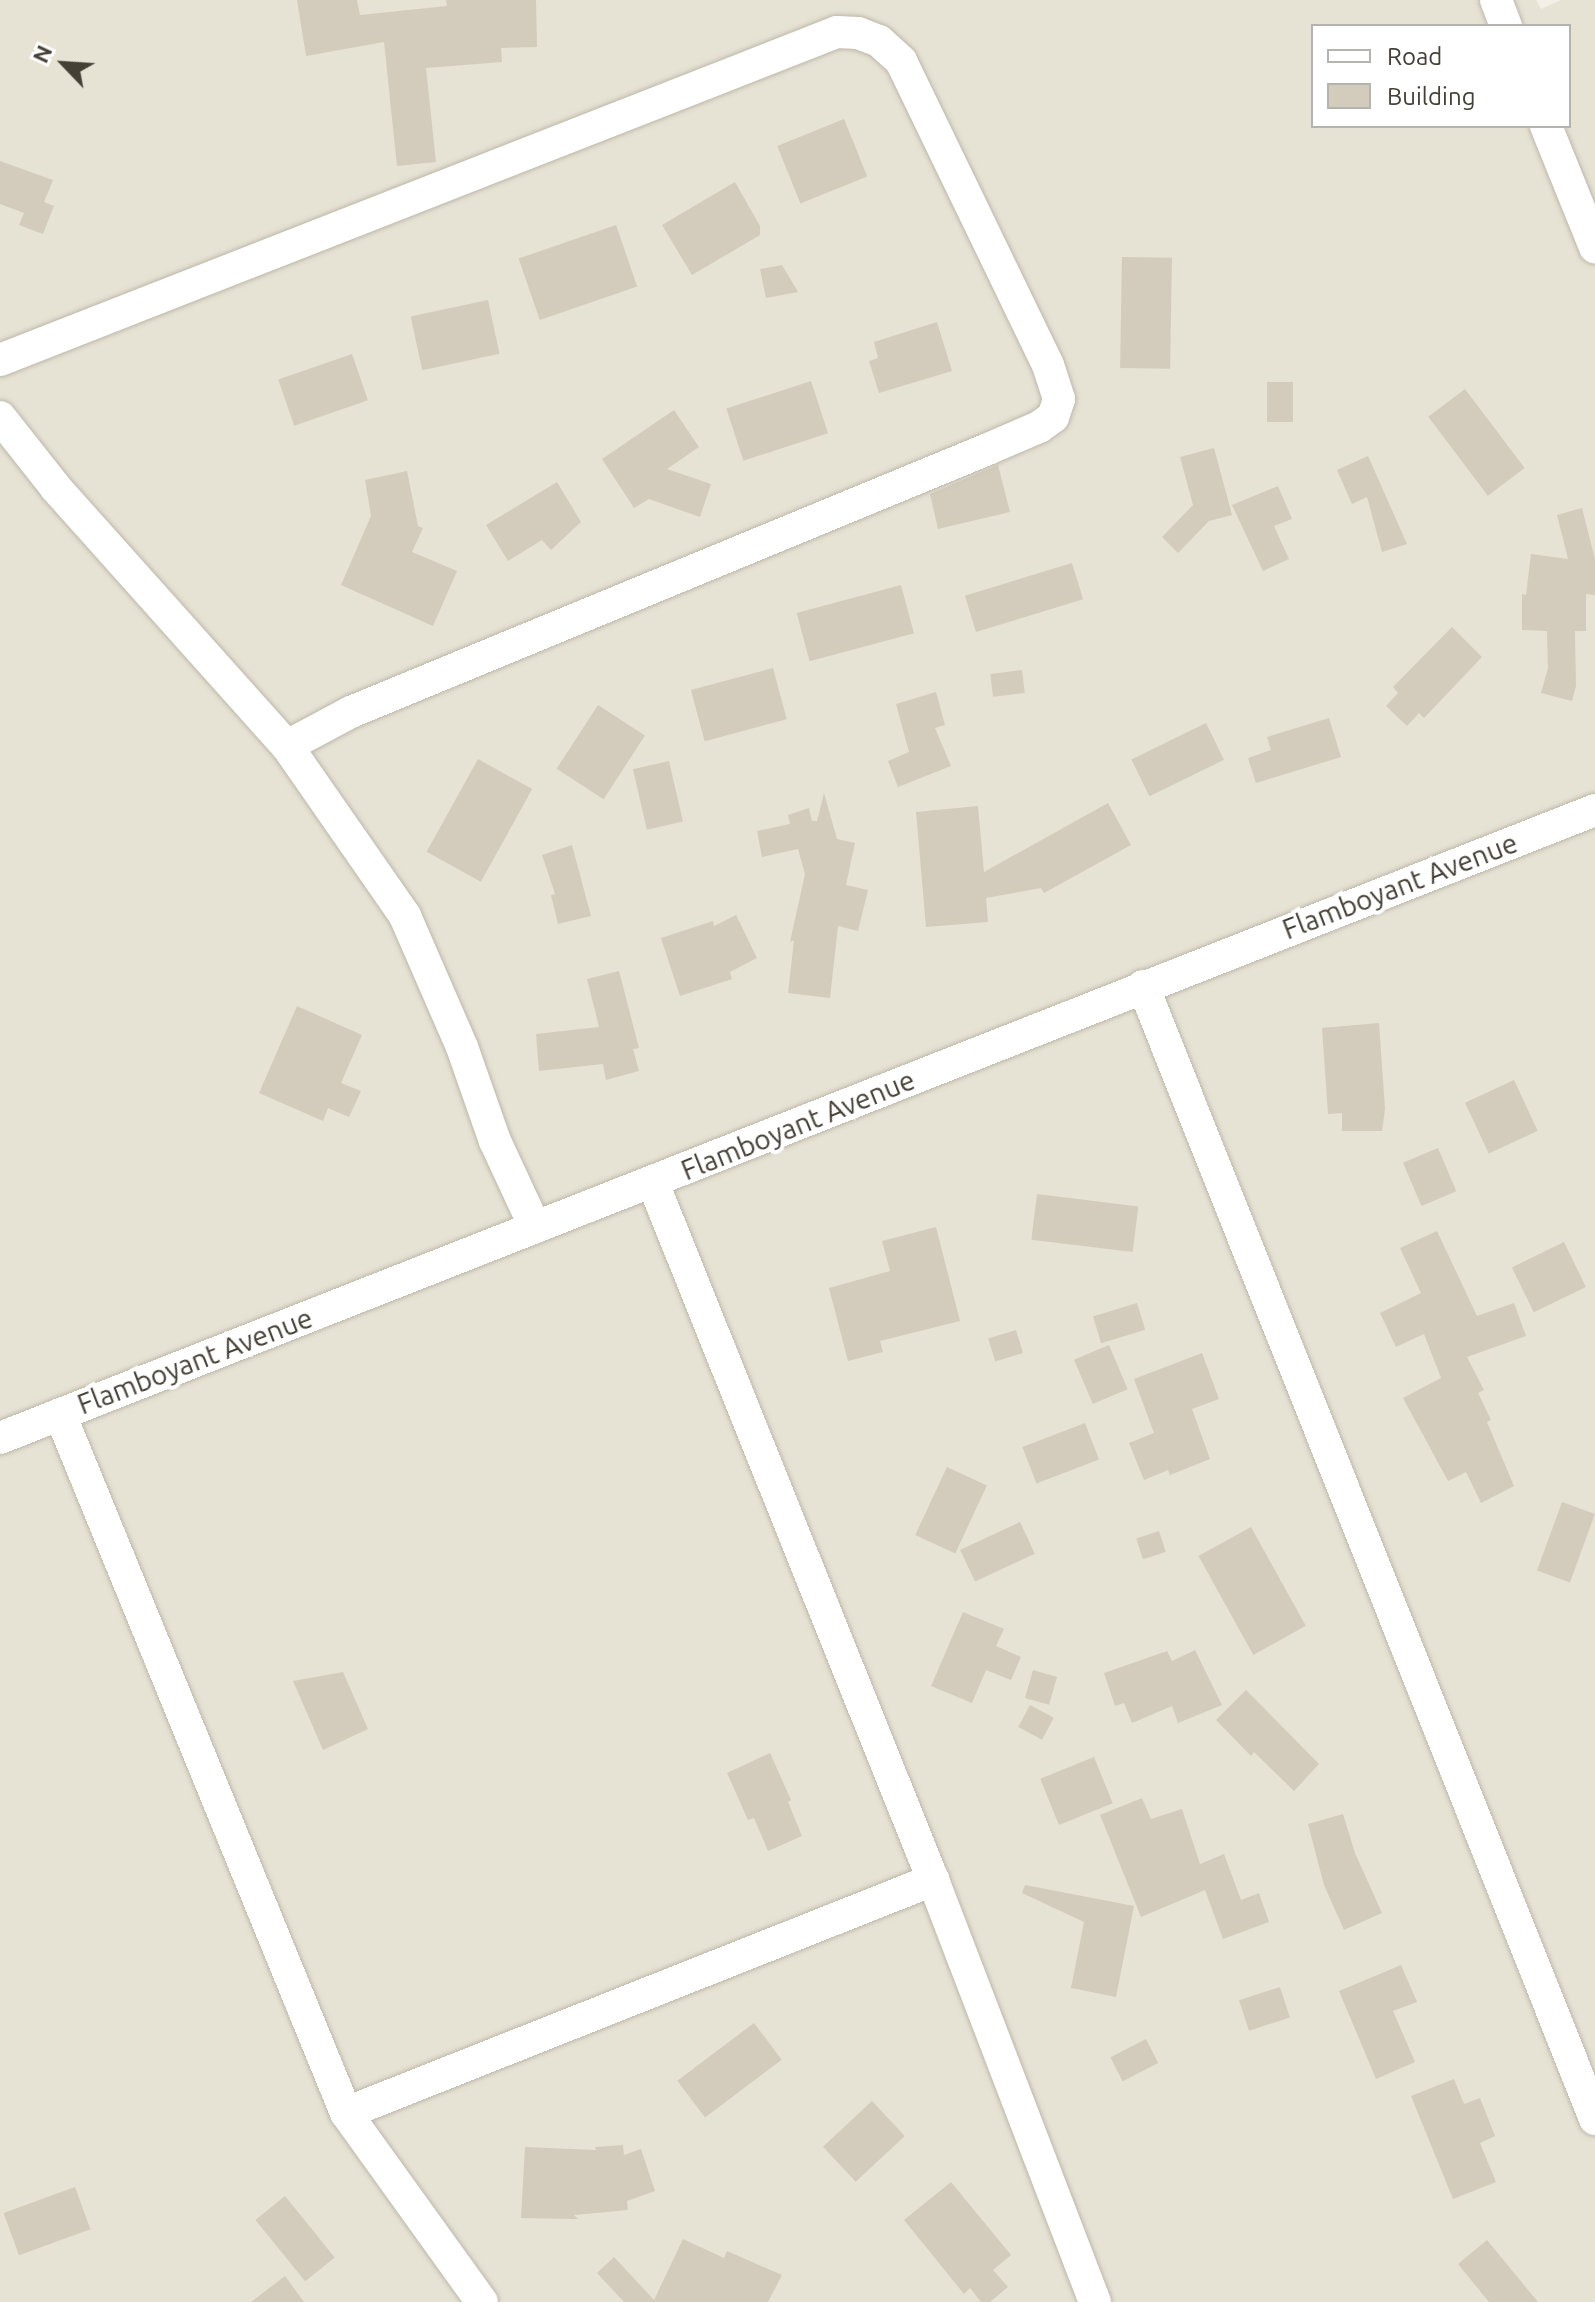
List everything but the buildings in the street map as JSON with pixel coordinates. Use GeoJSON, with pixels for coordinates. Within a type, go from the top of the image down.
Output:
{"type":"FeatureCollection","features":[{"type":"Feature","properties":{"kind":"street"},"geometry":{"type":"LineString","coordinates":[[1496,0],[1505,24]]}},
{"type":"Feature","properties":{"kind":"street"},"geometry":{"type":"LineString","coordinates":[[0,360],[837,32],[858,33],[879,41],[901,61],[1048,365],[1059,399],[1053,417],[1039,427],[1001,444],[351,712],[287,746]]}},
{"type":"Feature","properties":{"kind":"street"},"geometry":{"type":"LineString","coordinates":[[1547,128],[1595,247]]}},
{"type":"Feature","properties":{"kind":"street"},"geometry":{"type":"LineString","coordinates":[[0,417],[56,488],[287,746],[405,916],[462,1047],[495,1141],[535,1227]]}},
{"type":"Feature","properties":{"kind":"street","name":"Flamboyant Avenue"},"geometry":{"type":"LineString","coordinates":[[0,1438],[1595,810]]}},
{"type":"Feature","properties":{"kind":"street"},"geometry":{"type":"LineString","coordinates":[[1143,986],[1595,2119]]}},
{"type":"Feature","properties":{"kind":"street"},"geometry":{"type":"LineString","coordinates":[[653,1183],[933,1880],[1095,2302]]}},
{"type":"Feature","properties":{"kind":"street"},"geometry":{"type":"LineString","coordinates":[[60,1414],[346,2113],[482,2302]]}},
{"type":"Feature","properties":{"kind":"street"},"geometry":{"type":"LineString","coordinates":[[346,2113],[933,1880]]}},
{"type":"Feature","properties":{"kind":"shaded area"},"geometry":{"type":"Polygon","coordinates":[[[0,0],[1536,0],[1541,9],[1561,0],[1595,0],[1595,2302],[0,2302],[0,0]]]}}]}
